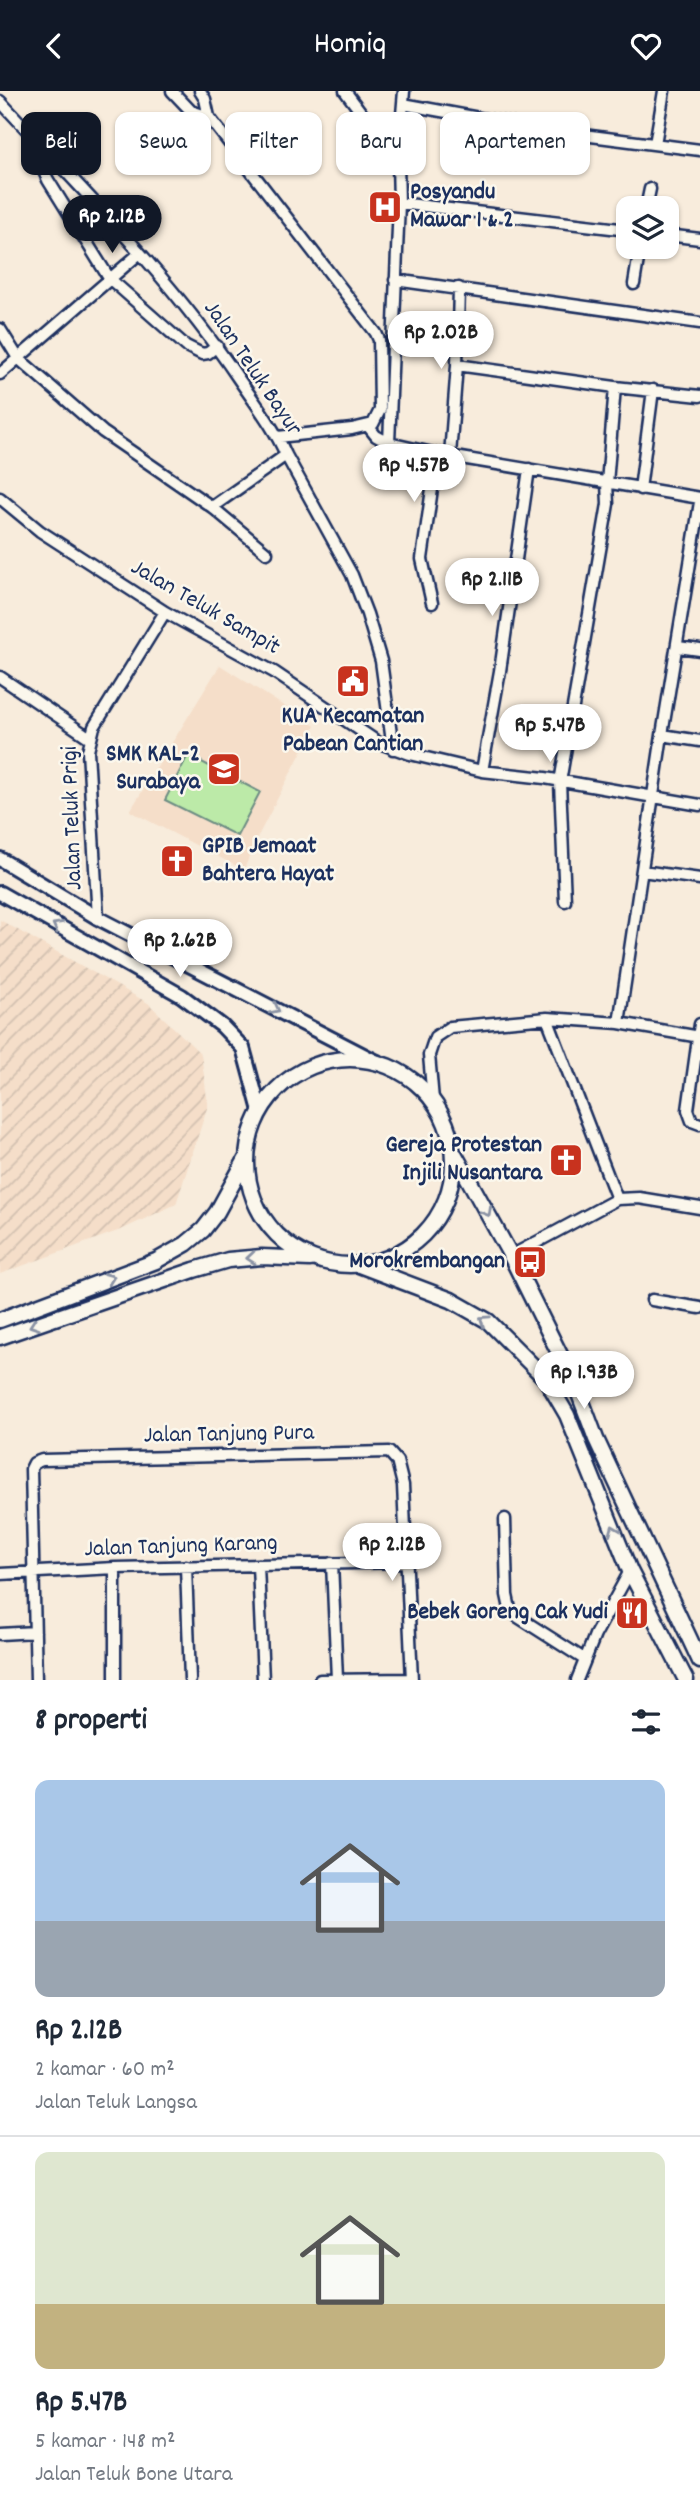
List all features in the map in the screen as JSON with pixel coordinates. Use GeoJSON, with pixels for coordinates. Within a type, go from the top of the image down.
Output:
{"type":"FeatureCollection","features":[{"type":"Feature","properties":{"kind":"main road"},"geometry":{"type":"LineString","coordinates":[[319,1260],[285,1242],[260,1213],[252,1195],[247,1158],[248,1142],[260,1111],[271,1095],[302,1070],[340,1059],[379,1063],[404,1073],[420,1085],[443,1116],[453,1152],[511,1256],[578,1391],[596,1439],[700,1661]]}},
{"type":"Feature","properties":{"kind":"main road"},"geometry":{"type":"LineString","coordinates":[[0,1337],[228,1260],[261,1257],[357,1264],[397,1254],[429,1229],[441,1212],[453,1173],[453,1152]]}},
{"type":"Feature","properties":{"kind":"main road"},"geometry":{"type":"LineString","coordinates":[[0,1319],[156,1261],[186,1244],[203,1230],[217,1212],[247,1158]]}},
{"type":"Feature","properties":{"kind":"main road"},"geometry":{"type":"LineString","coordinates":[[357,1264],[451,1300],[488,1321],[546,1379],[567,1415],[630,1571],[686,1680]]}},
{"type":"Feature","properties":{"kind":"street"},"geometry":{"type":"LineString","coordinates":[[172,91],[194,112]]}},
{"type":"Feature","properties":{"kind":"street"},"geometry":{"type":"LineString","coordinates":[[200,91],[208,112]]}},
{"type":"Feature","properties":{"kind":"street"},"geometry":{"type":"LineString","coordinates":[[345,91],[361,112]]}},
{"type":"Feature","properties":{"kind":"street"},"geometry":{"type":"LineString","coordinates":[[402,112],[404,91]]}},
{"type":"Feature","properties":{"kind":"street"},"geometry":{"type":"LineString","coordinates":[[655,144],[664,91]]}},
{"type":"Feature","properties":{"kind":"street","name":"Jalan Teluk Bayur"},"geometry":{"type":"LineString","coordinates":[[0,101],[21,124]]}},
{"type":"Feature","properties":{"kind":"street"},"geometry":{"type":"LineString","coordinates":[[403,104],[544,130],[700,150]]}},
{"type":"Feature","properties":{"kind":"street"},"geometry":{"type":"LineString","coordinates":[[211,120],[379,340],[380,409],[377,418],[368,426],[278,437]]}},
{"type":"Feature","properties":{"kind":"street"},"geometry":{"type":"LineString","coordinates":[[46,175],[109,278],[186,347],[202,354],[217,347]]}},
{"type":"Feature","properties":{"kind":"street","name":"Jalan Teluk Bayur"},"geometry":{"type":"LineString","coordinates":[[68,175],[140,253],[217,347],[278,437],[352,575],[362,601],[381,661],[393,749]]}},
{"type":"Feature","properties":{"kind":"street"},"geometry":{"type":"LineString","coordinates":[[389,443],[398,175]]}},
{"type":"Feature","properties":{"kind":"street"},"geometry":{"type":"LineString","coordinates":[[649,196],[650,189]]}},
{"type":"Feature","properties":{"kind":"street"},"geometry":{"type":"LineString","coordinates":[[399,203],[616,229]]}},
{"type":"Feature","properties":{"kind":"street"},"geometry":{"type":"LineString","coordinates":[[679,236],[700,239]]}},
{"type":"Feature","properties":{"kind":"street"},"geometry":{"type":"LineString","coordinates":[[0,374],[140,253]]}},
{"type":"Feature","properties":{"kind":"street"},"geometry":{"type":"LineString","coordinates":[[634,284],[638,259]]}},
{"type":"Feature","properties":{"kind":"street"},"geometry":{"type":"LineString","coordinates":[[395,280],[700,323]]}},
{"type":"Feature","properties":{"kind":"street"},"geometry":{"type":"LineString","coordinates":[[450,455],[457,365],[459,288]]}},
{"type":"Feature","properties":{"kind":"street"},"geometry":{"type":"LineString","coordinates":[[0,329],[18,358],[103,432],[212,507],[267,553]]}},
{"type":"Feature","properties":{"kind":"street"},"geometry":{"type":"LineString","coordinates":[[457,365],[700,396]]}},
{"type":"Feature","properties":{"kind":"street"},"geometry":{"type":"LineString","coordinates":[[565,901],[560,782],[608,504],[607,483],[615,387]]}},
{"type":"Feature","properties":{"kind":"street"},"geometry":{"type":"LineString","coordinates":[[640,489],[653,390]]}},
{"type":"Feature","properties":{"kind":"street"},"geometry":{"type":"LineString","coordinates":[[368,426],[376,436],[389,443],[437,454],[700,500],[696,558],[662,735],[619,1023]]}},
{"type":"Feature","properties":{"kind":"street"},"geometry":{"type":"LineString","coordinates":[[432,603],[422,559],[437,454]]}},
{"type":"Feature","properties":{"kind":"street"},"geometry":{"type":"LineString","coordinates":[[212,507],[286,455]]}},
{"type":"Feature","properties":{"kind":"street"},"geometry":{"type":"LineString","coordinates":[[482,771],[500,671],[529,469]]}},
{"type":"Feature","properties":{"kind":"street","name":"Jalan Teluk Sampit"},"geometry":{"type":"LineString","coordinates":[[0,498],[40,531],[165,612],[274,672],[379,743],[393,749],[482,771],[700,805]]}},
{"type":"Feature","properties":{"kind":"street","name":"Jalan Teluk Prigi"},"geometry":{"type":"LineString","coordinates":[[98,918],[90,738],[94,727],[165,612]]}},
{"type":"Feature","properties":{"kind":"street"},"geometry":{"type":"LineString","coordinates":[[678,647],[700,650]]}},
{"type":"Feature","properties":{"kind":"street"},"geometry":{"type":"LineString","coordinates":[[0,677],[90,738]]}},
{"type":"Feature","properties":{"kind":"street"},"geometry":{"type":"LineString","coordinates":[[662,735],[700,741]]}},
{"type":"Feature","properties":{"kind":"street"},"geometry":{"type":"LineString","coordinates":[[0,859],[98,918],[379,1063]]}},
{"type":"Feature","properties":{"kind":"street"},"geometry":{"type":"LineString","coordinates":[[642,871],[700,879]]}},
{"type":"Feature","properties":{"kind":"street"},"geometry":{"type":"LineString","coordinates":[[0,893],[182,996],[222,1026],[243,1048],[260,1111]]}},
{"type":"Feature","properties":{"kind":"street"},"geometry":{"type":"LineString","coordinates":[[547,1018],[617,1199]]}},
{"type":"Feature","properties":{"kind":"street"},"geometry":{"type":"LineString","coordinates":[[433,1100],[429,1055],[435,1037],[450,1027],[547,1018],[619,1023],[699,1037]]}},
{"type":"Feature","properties":{"kind":"street"},"geometry":{"type":"LineString","coordinates":[[695,1121],[688,1109],[700,1024]]}},
{"type":"Feature","properties":{"kind":"street"},"geometry":{"type":"LineString","coordinates":[[511,1256],[617,1199],[639,1198],[700,1208]]}},
{"type":"Feature","properties":{"kind":"street"},"geometry":{"type":"LineString","coordinates":[[652,1300],[700,1308]]}},
{"type":"Feature","properties":{"kind":"street","name":"Jalan Tanjung Pura"},"geometry":{"type":"LineString","coordinates":[[32,1574],[31,1469],[34,1463],[42,1460],[390,1452],[397,1461],[403,1485],[406,1562]]}},
{"type":"Feature","properties":{"kind":"street"},"geometry":{"type":"LineString","coordinates":[[505,1519],[507,1595],[510,1609],[584,1660]]}},
{"type":"Feature","properties":{"kind":"street"},"geometry":{"type":"LineString","coordinates":[[320,1680],[412,1679],[406,1562]]}},
{"type":"Feature","properties":{"kind":"street","name":"Jalan Tanjung Karang"},"geometry":{"type":"LineString","coordinates":[[0,1574],[115,1568],[406,1562]]}},
{"type":"Feature","properties":{"kind":"street"},"geometry":{"type":"LineString","coordinates":[[332,1563],[337,1679]]}},
{"type":"Feature","properties":{"kind":"street"},"geometry":{"type":"LineString","coordinates":[[258,1565],[263,1680]]}},
{"type":"Feature","properties":{"kind":"street"},"geometry":{"type":"LineString","coordinates":[[186,1566],[190,1680]]}},
{"type":"Feature","properties":{"kind":"street"},"geometry":{"type":"LineString","coordinates":[[115,1568],[115,1680]]}},
{"type":"Feature","properties":{"kind":"street"},"geometry":{"type":"LineString","coordinates":[[577,1680],[584,1660],[630,1571]]}},
{"type":"Feature","properties":{"kind":"street"},"geometry":{"type":"LineString","coordinates":[[32,1574],[36,1680]]}},
{"type":"Feature","properties":{"kind":"street"},"geometry":{"type":"LineString","coordinates":[[0,1634],[35,1632]]}},
{"type":"Feature","properties":{"kind":"shaded area","name":"SMK KAL-2 Surabaya"},"geometry":{"type":"Polygon","coordinates":[[[220,665],[315,726],[255,842],[244,870],[130,811],[220,665]]]}},
{"type":"Feature","properties":{"kind":"shaded area"},"geometry":{"type":"Polygon","coordinates":[[[0,920],[148,1003],[201,1054],[208,1105],[176,1204],[123,1229],[0,1274],[0,920]]]}},
{"type":"Feature","properties":{"kind":"green space"},"geometry":{"type":"Polygon","coordinates":[[[188,755],[260,792],[237,836],[165,800],[188,755]]]}},
{"type":"Feature","properties":{"kind":"place","name":"Posyandu Mawar 1 & 2"},"geometry":{"type":"Point","coordinates":[385,207]}},
{"type":"Feature","properties":{"kind":"place","name":"KUA Kecamatan Pabean Cantian"},"geometry":{"type":"Point","coordinates":[353,681]}},
{"type":"Feature","properties":{"kind":"place","name":"SMK KAL-2 Surabaya"},"geometry":{"type":"Point","coordinates":[224,769]}},
{"type":"Feature","properties":{"kind":"place","name":"GPIB Jemaat Bahtera Hayat"},"geometry":{"type":"Point","coordinates":[177,861]}},
{"type":"Feature","properties":{"kind":"place","name":"Gereja Protestan Injili Nusantara"},"geometry":{"type":"Point","coordinates":[566,1160]}},
{"type":"Feature","properties":{"kind":"place","name":"Morokrembangan"},"geometry":{"type":"Point","coordinates":[530,1262]}},
{"type":"Feature","properties":{"kind":"place","name":"Bebek Goreng Cak Yudi"},"geometry":{"type":"Point","coordinates":[632,1613]}}]}
